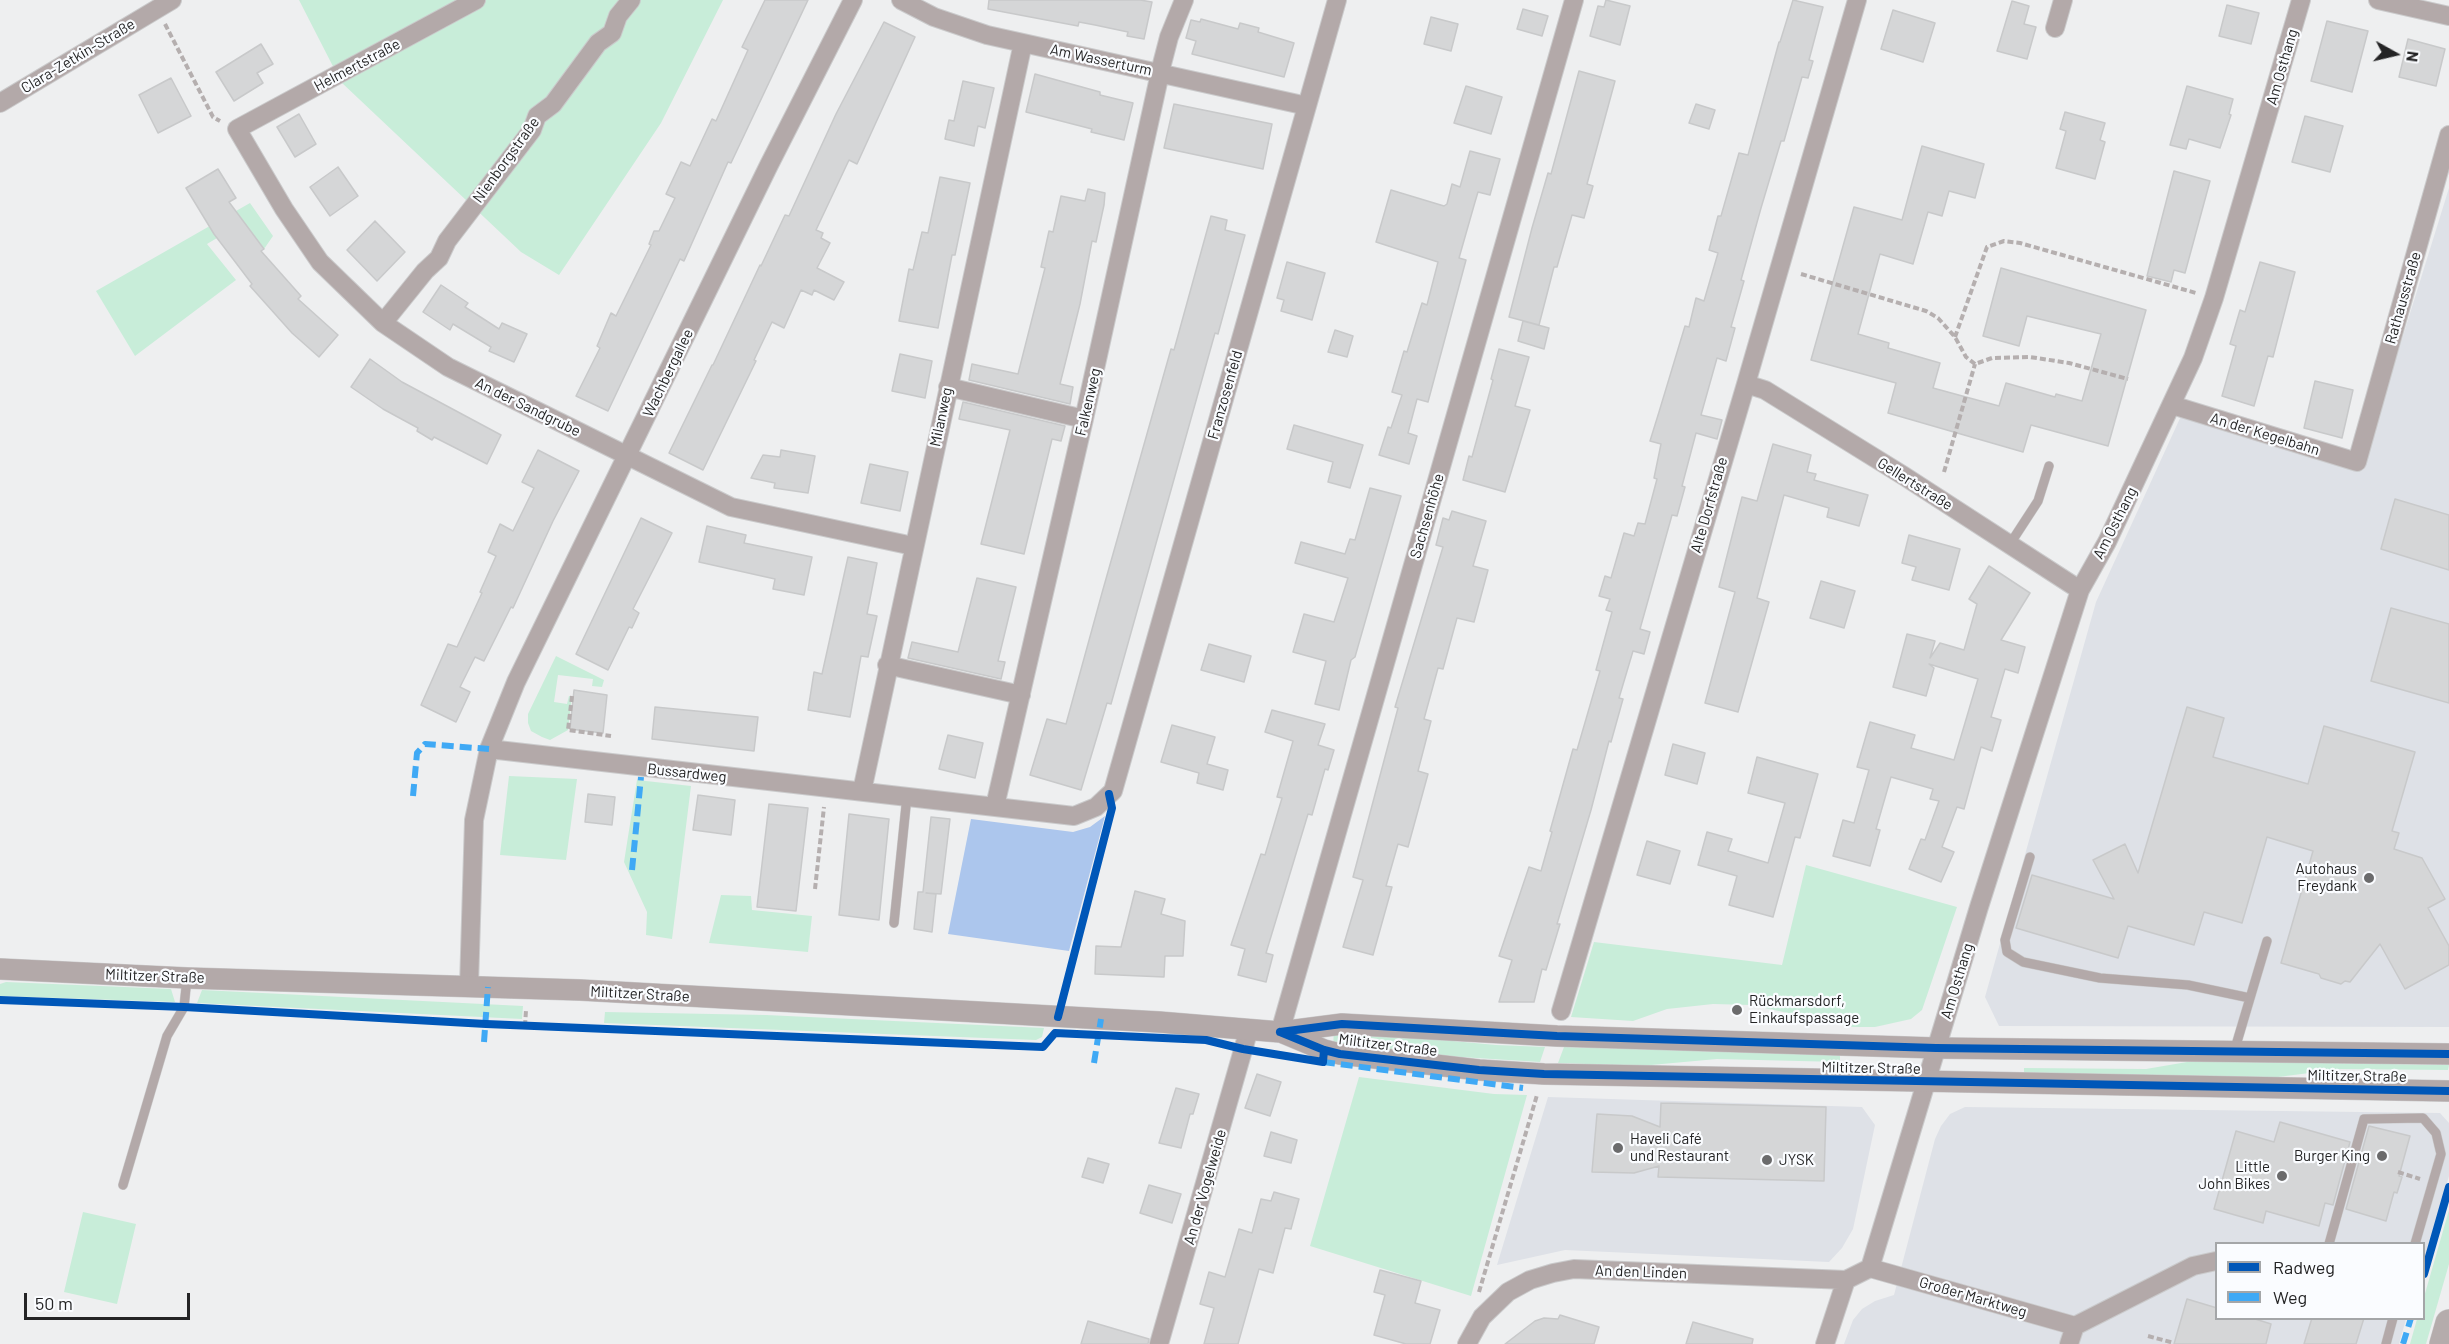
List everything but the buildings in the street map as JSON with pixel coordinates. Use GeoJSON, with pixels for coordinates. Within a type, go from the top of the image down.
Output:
{"type":"FeatureCollection","features":[{"type":"Feature","properties":{"kind":"main road"},"geometry":{"type":"LineString","coordinates":[[2443,1344],[2449,1323]]}},
{"type":"Feature","properties":{"kind":"street","name":"Helmertstraße"},"geometry":{"type":"LineString","coordinates":[[237,129],[476,0]]}},
{"type":"Feature","properties":{"kind":"street","name":"Nienborgstraße"},"geometry":{"type":"LineString","coordinates":[[383,323],[425,271],[439,258],[447,241],[532,130],[537,116],[553,104],[598,43],[612,33],[618,16],[631,0]]}},
{"type":"Feature","properties":{"kind":"street","name":"Wachbergallee"},"geometry":{"type":"LineString","coordinates":[[489,749],[509,695],[774,154],[853,0]]}},
{"type":"Feature","properties":{"kind":"street","name":"Am Wasserturm"},"geometry":{"type":"LineString","coordinates":[[901,0],[934,17],[987,35],[1306,106]]}},
{"type":"Feature","properties":{"kind":"street","name":"Falkenweg"},"geometry":{"type":"LineString","coordinates":[[995,806],[1084,419],[1160,73],[1169,37],[1184,0]]}},
{"type":"Feature","properties":{"kind":"street","name":"Franzosenfeld"},"geometry":{"type":"LineString","coordinates":[[1111,792],[1337,0]]}},
{"type":"Feature","properties":{"kind":"street","name":"Sachsenhöhe"},"geometry":{"type":"LineString","coordinates":[[1280,1032],[1574,0]]}},
{"type":"Feature","properties":{"kind":"street","name":"Alte Dorfstraße"},"geometry":{"type":"LineString","coordinates":[[1561,1011],[1857,0]]}},
{"type":"Feature","properties":{"kind":"street"},"geometry":{"type":"LineString","coordinates":[[2055,28],[2063,0]]}},
{"type":"Feature","properties":{"kind":"street","name":"Am Osthang"},"geometry":{"type":"LineString","coordinates":[[1870,1268],[1925,1082],[2080,590],[2107,542],[2193,358],[2214,298],[2301,0]]}},
{"type":"Feature","properties":{"kind":"street"},"geometry":{"type":"LineString","coordinates":[[2378,0],[2449,16]]}},
{"type":"Feature","properties":{"kind":"street","name":"Clara-Zetkin-Straße"},"geometry":{"type":"LineString","coordinates":[[0,103],[162,3]]}},
{"type":"Feature","properties":{"kind":"street","name":"Milanweg"},"geometry":{"type":"LineString","coordinates":[[862,791],[887,665],[1023,43]]}},
{"type":"Feature","properties":{"kind":"street","name":"An der Sandgrube"},"geometry":{"type":"LineString","coordinates":[[237,129],[284,209],[320,262],[383,323],[448,367],[731,507],[913,546]]}},
{"type":"Feature","properties":{"kind":"street","name":"Rathausstraße"},"geometry":{"type":"LineString","coordinates":[[2357,462],[2449,135]]}},
{"type":"Feature","properties":{"kind":"street","name":"Gellertstraße"},"geometry":{"type":"LineString","coordinates":[[1746,384],[1765,390],[2080,590]]}},
{"type":"Feature","properties":{"kind":"street"},"geometry":{"type":"LineString","coordinates":[[948,387],[1084,419]]}},
{"type":"Feature","properties":{"kind":"street","name":"An der Kegelbahn"},"geometry":{"type":"LineString","coordinates":[[2172,405],[2357,462]]}},
{"type":"Feature","properties":{"kind":"street"},"geometry":{"type":"LineString","coordinates":[[887,665],[1020,695]]}},
{"type":"Feature","properties":{"kind":"street"},"geometry":{"type":"LineString","coordinates":[[469,986],[474,820],[489,749]]}},
{"type":"Feature","properties":{"kind":"street","name":"Bussardweg"},"geometry":{"type":"LineString","coordinates":[[489,749],[1074,816],[1096,807],[1111,792]]}},
{"type":"Feature","properties":{"kind":"street","name":"Miltitzer Straße"},"geometry":{"type":"LineString","coordinates":[[0,969],[187,978],[469,986],[1058,1017],[1280,1032],[1342,1024],[1557,1036],[1936,1048],[2449,1054]]}},
{"type":"Feature","properties":{"kind":"street","name":"An der Vogelweide"},"geometry":{"type":"LineString","coordinates":[[1159,1344],[1249,1029]]}},
{"type":"Feature","properties":{"kind":"street","name":"Miltitzer Straße"},"geometry":{"type":"LineString","coordinates":[[1280,1032],[1340,1054],[1544,1074],[2449,1091]]}},
{"type":"Feature","properties":{"kind":"street"},"geometry":{"type":"LineString","coordinates":[[2070,1344],[2075,1326],[2193,1266],[2215,1261]]}},
{"type":"Feature","properties":{"kind":"street"},"geometry":{"type":"LineString","coordinates":[[1825,1344],[1846,1280],[1870,1268]]}},
{"type":"Feature","properties":{"kind":"street","name":"Großer Marktweg"},"geometry":{"type":"LineString","coordinates":[[1870,1268],[2075,1326]]}},
{"type":"Feature","properties":{"kind":"street","name":"An den Linden"},"geometry":{"type":"LineString","coordinates":[[1467,1344],[1482,1317],[1508,1292],[1530,1280],[1574,1269],[1846,1280]]}},
{"type":"Feature","properties":{"kind":"lane"},"geometry":{"type":"LineString","coordinates":[[2010,544],[2038,501],[2049,466]]}},
{"type":"Feature","properties":{"kind":"lane"},"geometry":{"type":"LineString","coordinates":[[894,923],[908,796]]}},
{"type":"Feature","properties":{"kind":"lane"},"geometry":{"type":"LineString","coordinates":[[2030,857],[2005,940],[2007,952],[2023,962],[2100,978],[2188,985],[2250,998]]}},
{"type":"Feature","properties":{"kind":"lane"},"geometry":{"type":"LineString","coordinates":[[2234,1052],[2267,941]]}},
{"type":"Feature","properties":{"kind":"lane"},"geometry":{"type":"LineString","coordinates":[[123,1185],[166,1036],[184,1007],[187,978]]}},
{"type":"Feature","properties":{"kind":"lane"},"geometry":{"type":"LineString","coordinates":[[2330,1242],[2364,1119],[2423,1118],[2436,1133],[2441,1154],[2416,1242]]}},
{"type":"Feature","properties":{"kind":"lane"},"geometry":{"type":"LineString","coordinates":[[2386,1344],[2392,1320]]}},
{"type":"Feature","properties":{"kind":"path"},"geometry":{"type":"LineString","coordinates":[[162,3],[213,117],[237,129]]}},
{"type":"Feature","properties":{"kind":"path"},"geometry":{"type":"LineString","coordinates":[[1955,338],[1986,247],[2004,241],[2020,243],[2214,298]]}},
{"type":"Feature","properties":{"kind":"path"},"geometry":{"type":"LineString","coordinates":[[1801,274],[1926,311],[1938,318],[1955,338],[1966,357],[1975,364]]}},
{"type":"Feature","properties":{"kind":"path"},"geometry":{"type":"LineString","coordinates":[[1975,364],[1992,358],[2030,357],[2069,363],[2128,379]]}},
{"type":"Feature","properties":{"kind":"path"},"geometry":{"type":"LineString","coordinates":[[1944,472],[1975,364]]}},
{"type":"Feature","properties":{"kind":"path"},"geometry":{"type":"LineString","coordinates":[[572,696],[568,730],[611,736]]}},
{"type":"Feature","properties":{"kind":"path"},"geometry":{"type":"LineString","coordinates":[[815,889],[826,788]]}},
{"type":"Feature","properties":{"kind":"path"},"geometry":{"type":"LineString","coordinates":[[1058,1017],[1112,808],[1111,792]]}},
{"type":"Feature","properties":{"kind":"path"},"geometry":{"type":"LineString","coordinates":[[1482,1317],[1477,1298],[1479,1288],[1544,1074]]}},
{"type":"Feature","properties":{"kind":"path"},"geometry":{"type":"LineString","coordinates":[[2398,1172],[2433,1183]]}},
{"type":"Feature","properties":{"kind":"path"},"geometry":{"type":"LineString","coordinates":[[2148,1336],[2174,1343]]}},
{"type":"Feature","properties":{"kind":"shaded area"},"geometry":{"type":"Polygon","coordinates":[[[2449,188],[2449,1027],[1999,1026],[1985,997],[2096,602],[2181,416],[2361,471],[2449,188]]]}},
{"type":"Feature","properties":{"kind":"shaded area"},"geometry":{"type":"Polygon","coordinates":[[[1548,1097],[1862,1107],[1875,1125],[1853,1229],[1842,1248],[1829,1262],[1565,1250],[1497,1265],[1548,1097]]]}},
{"type":"Feature","properties":{"kind":"shaded area"},"geometry":{"type":"Polygon","coordinates":[[[1965,1107],[2440,1113],[2449,1123],[2449,1176],[2425,1258],[2425,1242],[2215,1242],[2215,1320],[2406,1320],[2399,1344],[1844,1344],[1853,1320],[1862,1309],[1875,1301],[1894,1295],[1935,1139],[1950,1114],[1965,1107]]]}},
{"type":"Feature","properties":{"kind":"green space"},"geometry":{"type":"Polygon","coordinates":[[[299,0],[723,0],[661,123],[559,275],[521,252],[341,82],[299,0]]]}},
{"type":"Feature","properties":{"kind":"green space"},"geometry":{"type":"Polygon","coordinates":[[[250,203],[273,236],[264,249],[217,238],[207,244],[236,280],[135,356],[96,291],[250,203]]]}},
{"type":"Feature","properties":{"kind":"green space"},"geometry":{"type":"Polygon","coordinates":[[[556,656],[604,680],[602,687],[592,686],[593,679],[558,675],[554,702],[567,704],[569,696],[572,696],[568,730],[550,740],[531,731],[528,714],[556,656]]]}},
{"type":"Feature","properties":{"kind":"green space"},"geometry":{"type":"Polygon","coordinates":[[[509,776],[577,779],[566,860],[500,855],[509,776]]]}},
{"type":"Feature","properties":{"kind":"green space"},"geometry":{"type":"Polygon","coordinates":[[[637,780],[691,786],[672,939],[646,935],[647,912],[624,862],[637,780]]]}},
{"type":"Feature","properties":{"kind":"green space"},"geometry":{"type":"Polygon","coordinates":[[[1806,865],[1957,907],[1922,1010],[1911,1019],[1875,1027],[1853,1027],[1751,1005],[1713,1004],[1667,1009],[1633,1021],[1571,1017],[1594,942],[1782,965],[1806,865]]]}},
{"type":"Feature","properties":{"kind":"green space"},"geometry":{"type":"Polygon","coordinates":[[[721,895],[751,896],[752,910],[812,916],[808,952],[709,943],[721,895]]]}},
{"type":"Feature","properties":{"kind":"green space"},"geometry":{"type":"Polygon","coordinates":[[[6,982],[171,989],[175,1002],[0,996],[0,984],[6,982]]]}},
{"type":"Feature","properties":{"kind":"green space"},"geometry":{"type":"Polygon","coordinates":[[[202,990],[523,1006],[522,1019],[197,1003],[202,990]]]}},
{"type":"Feature","properties":{"kind":"green space"},"geometry":{"type":"Polygon","coordinates":[[[605,1012],[766,1015],[1044,1028],[1042,1037],[1036,1040],[604,1023],[605,1012]]]}},
{"type":"Feature","properties":{"kind":"green space"},"geometry":{"type":"Polygon","coordinates":[[[1334,1030],[1496,1045],[1545,1047],[1540,1062],[1381,1052],[1333,1047],[1334,1030]]]}},
{"type":"Feature","properties":{"kind":"green space"},"geometry":{"type":"Polygon","coordinates":[[[1564,1047],[1840,1055],[1840,1062],[1717,1059],[1640,1066],[1558,1063],[1564,1047]]]}},
{"type":"Feature","properties":{"kind":"green space"},"geometry":{"type":"Polygon","coordinates":[[[2187,1062],[2449,1065],[2448,1070],[2341,1069],[2270,1078],[2024,1076],[2024,1068],[2146,1069],[2187,1062]]]}},
{"type":"Feature","properties":{"kind":"green space"},"geometry":{"type":"Polygon","coordinates":[[[1359,1077],[1494,1094],[1527,1095],[1471,1296],[1310,1246],[1359,1077]]]}},
{"type":"Feature","properties":{"kind":"green space"},"geometry":{"type":"Polygon","coordinates":[[[2449,1210],[2449,1264],[2426,1344],[2410,1344],[2417,1320],[2425,1320],[2425,1294],[2449,1210]]]}},
{"type":"Feature","properties":{"kind":"green space"},"geometry":{"type":"Polygon","coordinates":[[[83,1212],[136,1224],[117,1304],[64,1292],[83,1212]]]}},
{"type":"Feature","properties":{"kind":"water"},"geometry":{"type":"Polygon","coordinates":[[[1105,816],[1069,951],[948,934],[971,819],[1073,832],[1090,827],[1105,816]]]}},
{"type":"Feature","properties":{"kind":"marked path"},"geometry":{"type":"LineString","coordinates":[[413,796],[417,753],[425,744],[489,749]]}},
{"type":"Feature","properties":{"kind":"marked path"},"geometry":{"type":"LineString","coordinates":[[632,870],[641,777]]}},
{"type":"Feature","properties":{"kind":"marked path"},"geometry":{"type":"LineString","coordinates":[[484,1042],[488,987]]}},
{"type":"Feature","properties":{"kind":"marked path"},"geometry":{"type":"LineString","coordinates":[[1094,1063],[1101,1019]]}},
{"type":"Feature","properties":{"kind":"marked path"},"geometry":{"type":"LineString","coordinates":[[1323,1062],[1523,1088]]}},
{"type":"Feature","properties":{"kind":"marked path"},"geometry":{"type":"LineString","coordinates":[[2403,1344],[2410,1320]]}},
{"type":"Feature","properties":{"kind":"cycle path"},"geometry":{"type":"LineString","coordinates":[[1058,1017],[1112,808],[1109,794]]}},
{"type":"Feature","properties":{"kind":"cycle path"},"geometry":{"type":"LineString","coordinates":[[0,1000],[184,1007],[486,1024],[1043,1047],[1055,1033],[1206,1040],[1243,1049],[1323,1062],[1324,1050]]}},
{"type":"Feature","properties":{"kind":"cycle path"},"geometry":{"type":"LineString","coordinates":[[1280,1032],[1342,1024],[1557,1036],[1936,1048],[2449,1054]]}},
{"type":"Feature","properties":{"kind":"cycle path"},"geometry":{"type":"LineString","coordinates":[[1280,1032],[1340,1054],[1479,1070],[1544,1074],[2449,1091]]}},
{"type":"Feature","properties":{"kind":"cycle path"},"geometry":{"type":"LineString","coordinates":[[2425,1271],[2449,1187]]}},
{"type":"Feature","properties":{"kind":"place","name":"Autohaus Freydank"},"geometry":{"type":"Point","coordinates":[2369,878]}},
{"type":"Feature","properties":{"kind":"place","name":"Rückmarsdorf, Einkaufspassage"},"geometry":{"type":"Point","coordinates":[1737,1010]}},
{"type":"Feature","properties":{"kind":"place","name":"Haveli Café und Restaurant"},"geometry":{"type":"Point","coordinates":[1618,1148]}},
{"type":"Feature","properties":{"kind":"place","name":"Burger King"},"geometry":{"type":"Point","coordinates":[2382,1156]}},
{"type":"Feature","properties":{"kind":"place","name":"JYSK"},"geometry":{"type":"Point","coordinates":[1767,1160]}},
{"type":"Feature","properties":{"kind":"place","name":"Little John Bikes"},"geometry":{"type":"Point","coordinates":[2282,1176]}}]}
